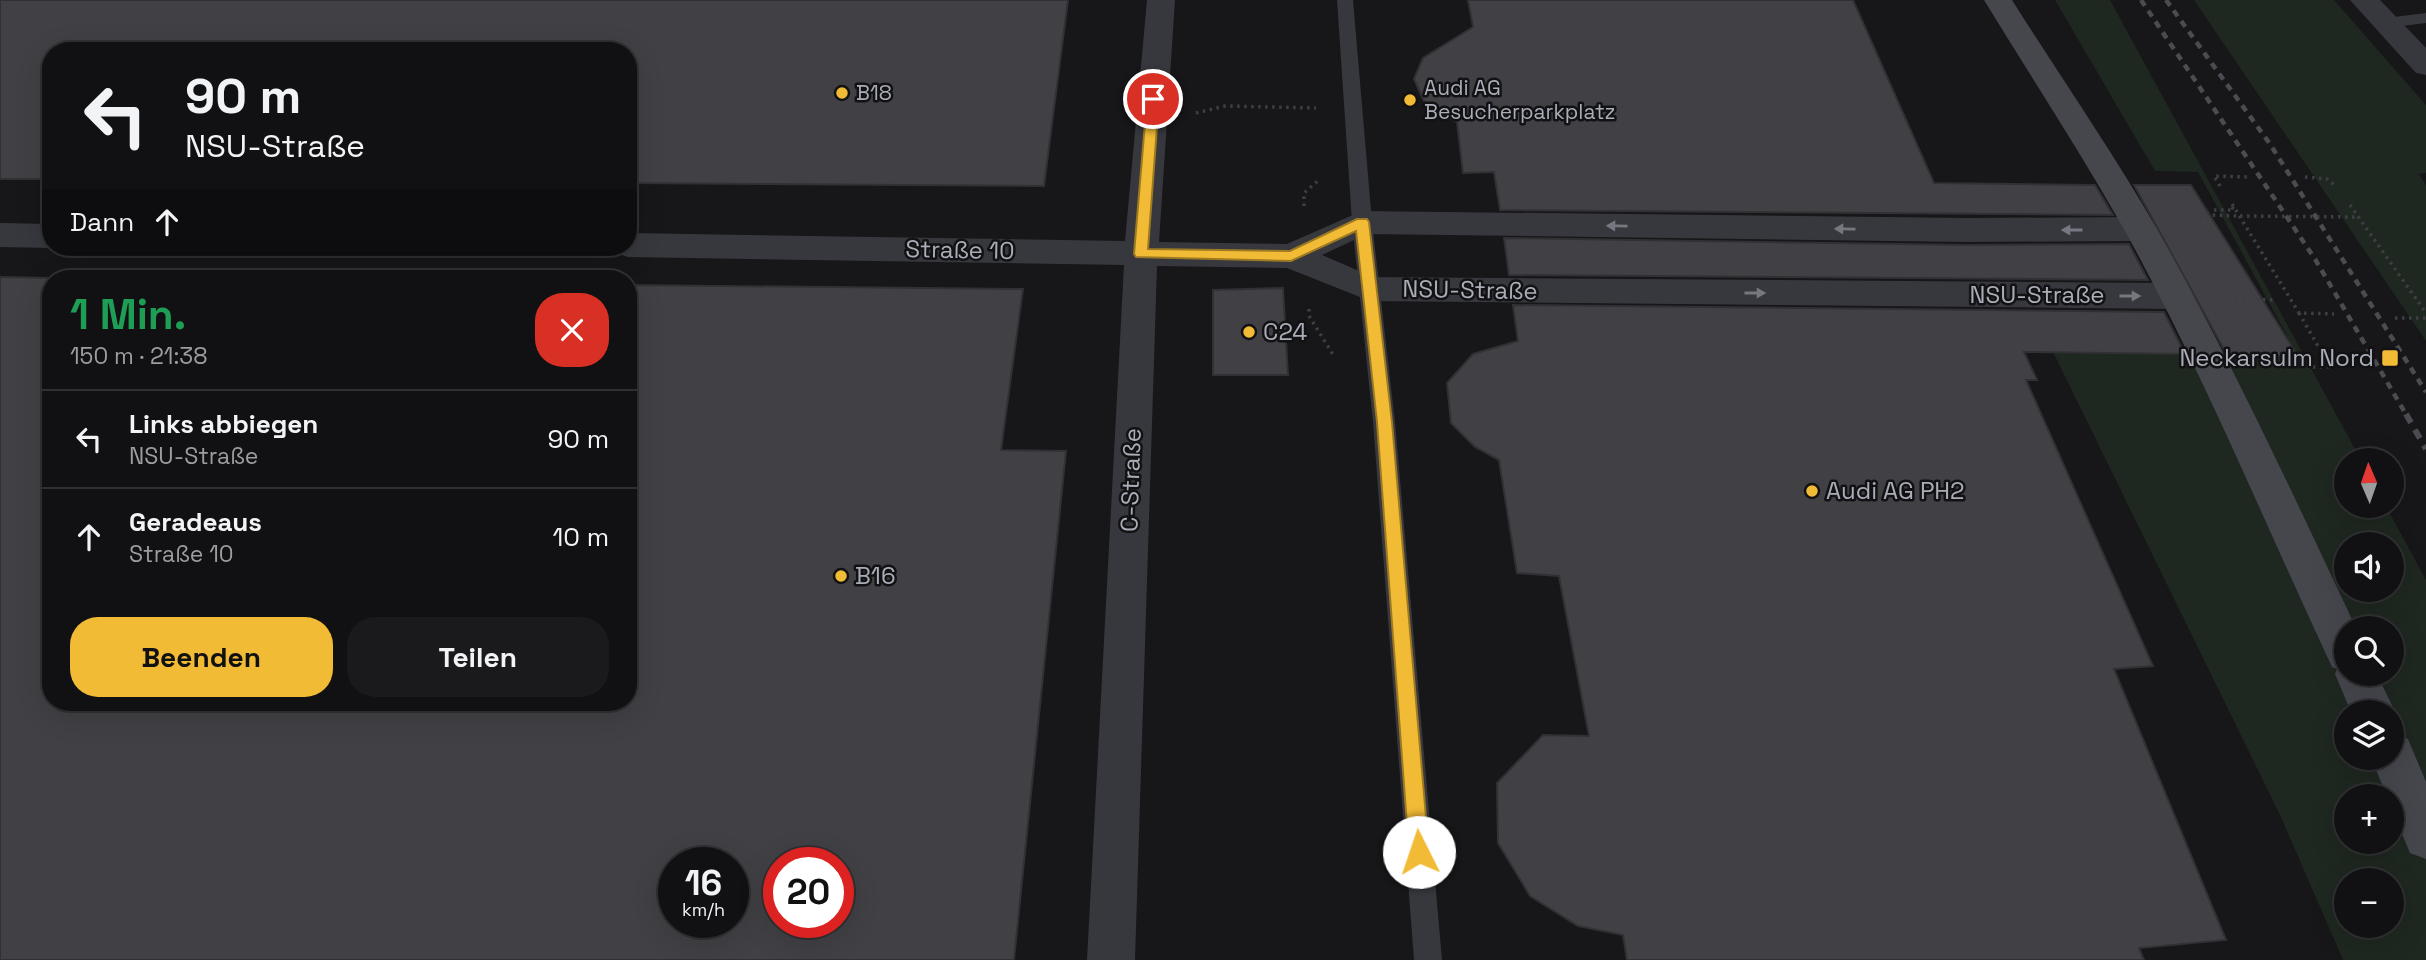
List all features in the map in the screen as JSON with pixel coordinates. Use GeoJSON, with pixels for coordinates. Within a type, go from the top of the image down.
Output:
{"type":"FeatureCollection","features":[{"type":"Feature","properties":{"kind":"main road"},"geometry":{"type":"LineString","coordinates":[[1998,0],[2140,229],[2176,296],[2279,506],[2334,626]]}},
{"type":"Feature","properties":{"kind":"main road"},"geometry":{"type":"LineString","coordinates":[[2399,770],[2426,837]]}},
{"type":"Feature","properties":{"kind":"street","name":"C-Straße"},"geometry":{"type":"LineString","coordinates":[[1111,960],[1141,254],[1161,0]]}},
{"type":"Feature","properties":{"kind":"street"},"geometry":{"type":"LineString","coordinates":[[2364,0],[2426,66]]}},
{"type":"Feature","properties":{"kind":"street"},"geometry":{"type":"LineString","coordinates":[[1291,256],[1362,222],[1968,230],[2140,229]]}},
{"type":"Feature","properties":{"kind":"street"},"geometry":{"type":"LineString","coordinates":[[0,235],[42,236]]}},
{"type":"Feature","properties":{"kind":"street","name":"Straße 10"},"geometry":{"type":"LineString","coordinates":[[637,245],[1291,256]]}},
{"type":"Feature","properties":{"kind":"street","name":"NSU-Straße"},"geometry":{"type":"LineString","coordinates":[[1291,256],[1370,289],[2176,296]]}},
{"type":"Feature","properties":{"kind":"lane"},"geometry":{"type":"LineString","coordinates":[[1345,0],[1362,222],[1385,436],[1428,960]]}},
{"type":"Feature","properties":{"kind":"lane"},"geometry":{"type":"LineString","coordinates":[[2386,23],[2426,18]]}},
{"type":"Feature","properties":{"kind":"path"},"geometry":{"type":"LineString","coordinates":[[1151,124],[1225,106],[1325,108]]}},
{"type":"Feature","properties":{"kind":"path"},"geometry":{"type":"LineString","coordinates":[[2220,186],[2214,176],[2249,177]]}},
{"type":"Feature","properties":{"kind":"path"},"geometry":{"type":"LineString","coordinates":[[2305,177],[2332,180],[2337,187]]}},
{"type":"Feature","properties":{"kind":"path"},"geometry":{"type":"LineString","coordinates":[[2214,210],[2234,210],[2231,204],[2240,216],[2330,367],[2307,367]]}},
{"type":"Feature","properties":{"kind":"path"},"geometry":{"type":"LineString","coordinates":[[2350,205],[2426,315],[2395,318]]}},
{"type":"Feature","properties":{"kind":"path"},"geometry":{"type":"LineString","coordinates":[[2185,223],[2210,215],[2358,217]]}},
{"type":"Feature","properties":{"kind":"path"},"geometry":{"type":"LineString","coordinates":[[2299,313],[2334,314]]}},
{"type":"Feature","properties":{"kind":"shaded area"},"geometry":{"type":"Polygon","coordinates":[[[2055,0],[2110,0],[2354,448],[2334,448],[2334,518],[2392,518],[2400,532],[2334,532],[2334,602],[2404,602],[2404,539],[2426,580],[2426,960],[2343,960],[2280,815],[2053,352],[2298,356],[2198,172],[2155,171],[2055,0]]]}},
{"type":"Feature","properties":{"kind":"shaded area"},"geometry":{"type":"Polygon","coordinates":[[[2194,0],[2334,0],[2426,105],[2426,173],[2419,174],[2426,185],[2426,341],[2194,0]]]}},
{"type":"Feature","properties":{"kind":"building","name":"B18"},"geometry":{"type":"Polygon","coordinates":[[[0,0],[1068,0],[1044,186],[637,183],[637,42],[42,42],[42,179],[0,179],[0,0]]]}},
{"type":"Feature","properties":{"kind":"building"},"geometry":{"type":"Polygon","coordinates":[[[1468,0],[1853,0],[1934,183],[2095,185],[2113,215],[1500,210],[1494,172],[1463,173],[1457,122],[1426,106],[1414,79],[1423,58],[1473,27],[1468,0]]]}},
{"type":"Feature","properties":{"kind":"building"},"geometry":{"type":"Polygon","coordinates":[[[2134,185],[2191,185],[2298,356],[2227,355],[2134,185]]]}},
{"type":"Feature","properties":{"kind":"building"},"geometry":{"type":"Polygon","coordinates":[[[1504,238],[1968,245],[2129,244],[2148,280],[1509,275],[1504,238]]]}},
{"type":"Feature","properties":{"kind":"building","name":"B16"},"geometry":{"type":"Polygon","coordinates":[[[0,277],[42,278],[42,711],[637,711],[637,285],[1023,289],[1001,450],[1066,451],[1014,960],[0,960],[0,277]]]}},
{"type":"Feature","properties":{"kind":"building","name":"C24"},"geometry":{"type":"Polygon","coordinates":[[[1283,288],[1288,375],[1213,375],[1213,290],[1283,288]]]}},
{"type":"Feature","properties":{"kind":"building","name":"Audi AG PH2"},"geometry":{"type":"Polygon","coordinates":[[[1513,305],[2164,312],[2185,354],[2024,352],[2037,380],[2026,380],[2153,666],[2114,669],[2226,940],[2139,948],[2144,960],[1627,960],[1623,935],[1578,926],[1530,896],[1498,843],[1497,783],[1543,735],[1589,736],[1559,576],[1517,573],[1499,460],[1475,447],[1451,423],[1447,383],[1473,354],[1518,341],[1513,305]]]}},
{"type":"Feature","properties":{"kind":"railway"},"geometry":{"type":"LineString","coordinates":[[2141,0],[2315,259],[2407,416]]}},
{"type":"Feature","properties":{"kind":"railway"},"geometry":{"type":"LineString","coordinates":[[2166,0],[2270,144],[2426,392]]}},
{"type":"Feature","properties":{"kind":"railway"},"geometry":{"type":"LineString","coordinates":[[2406,414],[2426,449]]}},
{"type":"Feature","properties":{"kind":"place","name":"B18"},"geometry":{"type":"Point","coordinates":[842,93]}},
{"type":"Feature","properties":{"kind":"place","name":"Audi AG Besucherparkplatz"},"geometry":{"type":"Point","coordinates":[1410,100]}},
{"type":"Feature","properties":{"kind":"place","name":"C24"},"geometry":{"type":"Point","coordinates":[1249,332]}},
{"type":"Feature","properties":{"kind":"place","name":"Neckarsulm Nord"},"geometry":{"type":"Point","coordinates":[2390,358]}},
{"type":"Feature","properties":{"kind":"place","name":"Audi AG PH2"},"geometry":{"type":"Point","coordinates":[1812,491]}},
{"type":"Feature","properties":{"kind":"place","name":"B16"},"geometry":{"type":"Point","coordinates":[841,576]}},
{"type":"Feature","properties":{"kind":"route"},"geometry":{"type":"LineString","coordinates":[[1153,99],[1141,254],[1291,256],[1362,222],[1384,422],[1419,852]]}}]}
